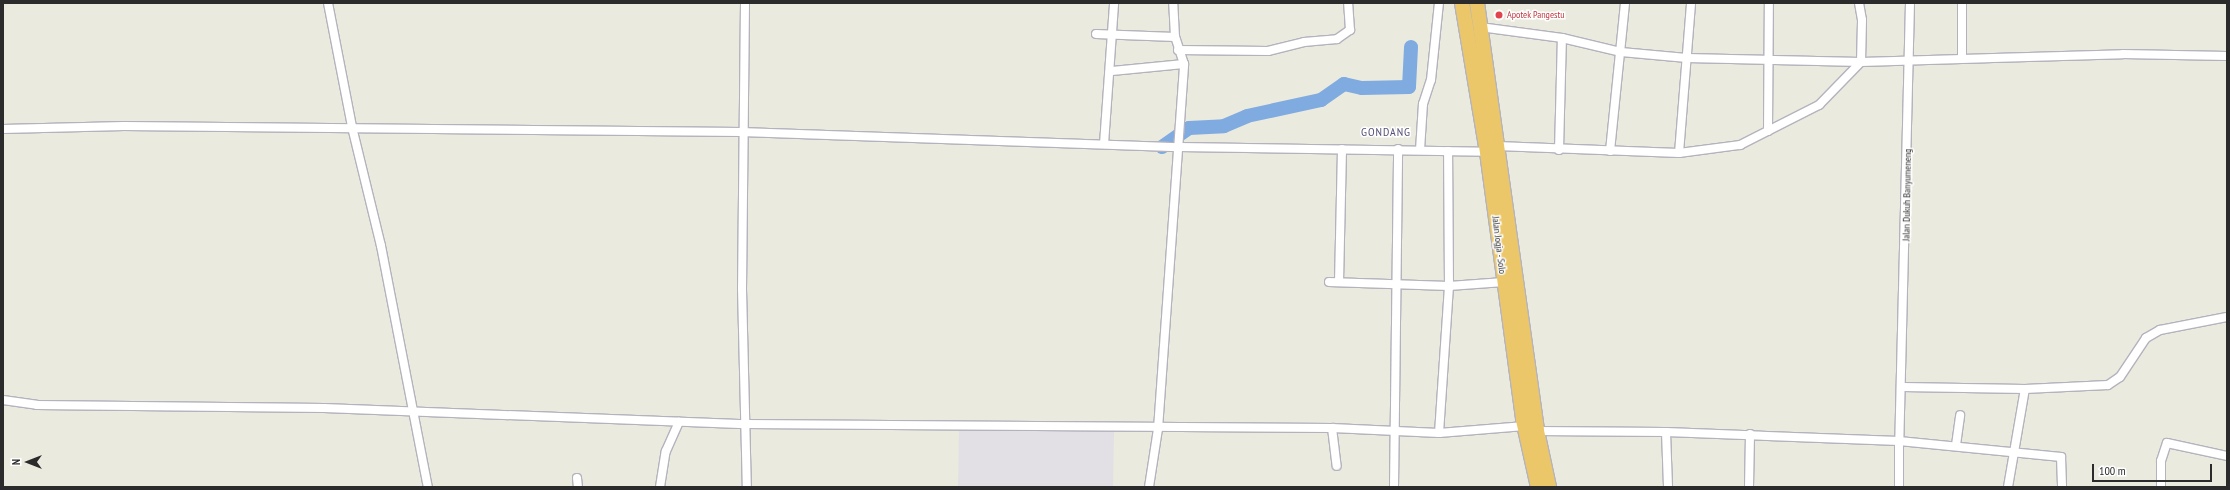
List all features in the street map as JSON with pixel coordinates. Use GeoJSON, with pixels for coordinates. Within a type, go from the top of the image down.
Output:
{"type":"FeatureCollection","features":[{"type":"Feature","properties":{"kind":"highway","name":"Jalan Jogja - Solo"},"geometry":{"type":"LineString","coordinates":[[1462,3],[1492,149],[1538,487]]}},
{"type":"Feature","properties":{"kind":"highway","name":"Jalan Jogja - Solo"},"geometry":{"type":"LineString","coordinates":[[1477,3],[1504,282],[1531,428],[1549,487]]}},
{"type":"Feature","properties":{"kind":"street"},"geometry":{"type":"LineString","coordinates":[[328,3],[352,127],[381,246],[428,487]]}},
{"type":"Feature","properties":{"kind":"street"},"geometry":{"type":"LineString","coordinates":[[745,3],[741,132],[747,487]]}},
{"type":"Feature","properties":{"kind":"street"},"geometry":{"type":"LineString","coordinates":[[1104,144],[1112,71],[1114,3]]}},
{"type":"Feature","properties":{"kind":"street"},"geometry":{"type":"LineString","coordinates":[[1149,487],[1158,429],[1184,64],[1178,50],[1175,37],[1173,3]]}},
{"type":"Feature","properties":{"kind":"street"},"geometry":{"type":"LineString","coordinates":[[1178,50],[1268,51],[1304,42],[1336,39],[1350,30],[1348,3]]}},
{"type":"Feature","properties":{"kind":"street"},"geometry":{"type":"LineString","coordinates":[[1420,150],[1423,104],[1431,80],[1440,3]]}},
{"type":"Feature","properties":{"kind":"street"},"geometry":{"type":"LineString","coordinates":[[1610,151],[1625,3]]}},
{"type":"Feature","properties":{"kind":"street"},"geometry":{"type":"LineString","coordinates":[[1679,153],[1691,3]]}},
{"type":"Feature","properties":{"kind":"street"},"geometry":{"type":"LineString","coordinates":[[1768,131],[1767,60],[1769,3]]}},
{"type":"Feature","properties":{"kind":"street"},"geometry":{"type":"LineString","coordinates":[[3,129],[352,127],[741,132],[1179,147],[1398,149],[1448,151],[1492,149],[1679,153],[1720,151],[1768,131],[1819,105],[1861,62],[1862,20],[1859,3]]}},
{"type":"Feature","properties":{"kind":"street","name":"Jalan Dukuh Banyumeneng"},"geometry":{"type":"LineString","coordinates":[[1899,487],[1899,441],[1903,387],[1910,3]]}},
{"type":"Feature","properties":{"kind":"street"},"geometry":{"type":"LineString","coordinates":[[1962,3],[1962,58]]}},
{"type":"Feature","properties":{"kind":"street"},"geometry":{"type":"LineString","coordinates":[[1480,27],[1562,38],[1621,52],[1687,58],[1861,62],[1910,59],[2123,54],[2227,56]]}},
{"type":"Feature","properties":{"kind":"street"},"geometry":{"type":"LineString","coordinates":[[1096,34],[1175,37]]}},
{"type":"Feature","properties":{"kind":"street"},"geometry":{"type":"LineString","coordinates":[[1560,150],[1562,38]]}},
{"type":"Feature","properties":{"kind":"street"},"geometry":{"type":"LineString","coordinates":[[1112,71],[1184,64]]}},
{"type":"Feature","properties":{"kind":"street"},"geometry":{"type":"LineString","coordinates":[[1339,282],[1342,149]]}},
{"type":"Feature","properties":{"kind":"street"},"geometry":{"type":"LineString","coordinates":[[1394,487],[1398,284],[1398,149]]}},
{"type":"Feature","properties":{"kind":"street"},"geometry":{"type":"LineString","coordinates":[[1439,433],[1449,286],[1448,151]]}},
{"type":"Feature","properties":{"kind":"street"},"geometry":{"type":"LineString","coordinates":[[1330,282],[1449,286],[1504,282]]}},
{"type":"Feature","properties":{"kind":"street"},"geometry":{"type":"LineString","coordinates":[[1903,387],[2025,389],[2108,385],[2120,377],[2146,338],[2160,330],[2227,317]]}},
{"type":"Feature","properties":{"kind":"street"},"geometry":{"type":"LineString","coordinates":[[2008,487],[2025,389]]}},
{"type":"Feature","properties":{"kind":"street"},"geometry":{"type":"LineString","coordinates":[[3,400],[37,405],[414,411],[746,424],[1158,429],[1332,428],[1439,433],[1531,428],[1750,434],[1956,445],[2014,453],[2061,457],[2062,487]]}},
{"type":"Feature","properties":{"kind":"street"},"geometry":{"type":"LineString","coordinates":[[1956,445],[1960,414]]}},
{"type":"Feature","properties":{"kind":"street"},"geometry":{"type":"LineString","coordinates":[[660,487],[666,451],[679,422]]}},
{"type":"Feature","properties":{"kind":"street"},"geometry":{"type":"LineString","coordinates":[[1332,428],[1337,466]]}},
{"type":"Feature","properties":{"kind":"street"},"geometry":{"type":"LineString","coordinates":[[1666,432],[1668,487]]}},
{"type":"Feature","properties":{"kind":"street"},"geometry":{"type":"LineString","coordinates":[[1749,487],[1750,434]]}},
{"type":"Feature","properties":{"kind":"street"},"geometry":{"type":"LineString","coordinates":[[2161,487],[2161,461],[2167,442],[2227,456]]}},
{"type":"Feature","properties":{"kind":"shaded area"},"geometry":{"type":"Polygon","coordinates":[[[959,430],[1114,431],[1113,487],[958,487],[959,430]]]}},
{"type":"Feature","properties":{"kind":"waterway"},"geometry":{"type":"LineString","coordinates":[[1162,147],[1189,128],[1224,126],[1247,116],[1321,100],[1344,84],[1362,88],[1409,87],[1411,47]]}},
{"type":"Feature","properties":{"kind":"place","name":"Apotek Pangestu"},"geometry":{"type":"Point","coordinates":[1499,15]}},
{"type":"Feature","properties":{"kind":"district","name":"GONDANG"},"geometry":{"type":"Point","coordinates":[1386,132]}}]}
